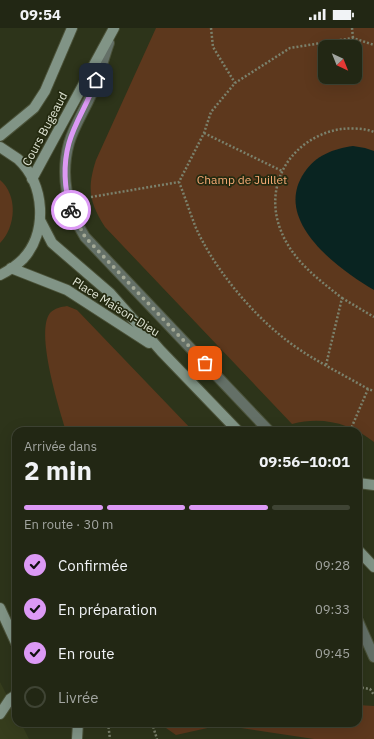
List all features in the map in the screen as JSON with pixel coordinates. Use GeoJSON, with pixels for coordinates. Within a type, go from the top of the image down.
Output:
{"type":"FeatureCollection","features":[{"type":"Feature","properties":{"kind":"street","name":"Cours Bugeaud"},"geometry":{"type":"LineString","coordinates":[[0,136],[34,108],[45,92],[72,28]]}},
{"type":"Feature","properties":{"kind":"street","name":"Cours Bugeaud"},"geometry":{"type":"LineString","coordinates":[[32,179],[114,28]]}},
{"type":"Feature","properties":{"kind":"street"},"geometry":{"type":"LineString","coordinates":[[0,147],[18,160],[32,179],[38,192],[40,220],[34,241],[23,259],[0,275]]}},
{"type":"Feature","properties":{"kind":"street","name":"Place Maison-Dieu"},"geometry":{"type":"LineString","coordinates":[[40,220],[52,242],[110,293],[161,351],[234,427]]}},
{"type":"Feature","properties":{"kind":"street","name":"Place Maison-Dieu"},"geometry":{"type":"LineString","coordinates":[[11,268],[67,290],[161,351]]}},
{"type":"Feature","properties":{"kind":"street"},"geometry":{"type":"LineString","coordinates":[[362,484],[374,485]]}},
{"type":"Feature","properties":{"kind":"street"},"geometry":{"type":"LineString","coordinates":[[362,554],[374,567]]}},
{"type":"Feature","properties":{"kind":"street"},"geometry":{"type":"LineString","coordinates":[[0,608],[12,634]]}},
{"type":"Feature","properties":{"kind":"street"},"geometry":{"type":"LineString","coordinates":[[0,714],[12,698]]}},
{"type":"Feature","properties":{"kind":"street"},"geometry":{"type":"LineString","coordinates":[[77,739],[78,727]]}},
{"type":"Feature","properties":{"kind":"lane"},"geometry":{"type":"LineString","coordinates":[[114,28],[92,93],[70,142],[66,158],[68,200],[72,214],[85,237],[265,427]]}},
{"type":"Feature","properties":{"kind":"lane"},"geometry":{"type":"LineString","coordinates":[[362,630],[374,657]]}},
{"type":"Feature","properties":{"kind":"path"},"geometry":{"type":"LineString","coordinates":[[212,28],[213,47],[235,83]]}},
{"type":"Feature","properties":{"kind":"path"},"geometry":{"type":"LineString","coordinates":[[352,28],[353,38]]}},
{"type":"Feature","properties":{"kind":"path"},"geometry":{"type":"LineString","coordinates":[[374,44],[353,38],[290,48],[235,83],[212,112],[204,133],[179,182],[196,229],[223,273],[254,312],[281,336],[326,365],[374,391]]}},
{"type":"Feature","properties":{"kind":"path"},"geometry":{"type":"LineString","coordinates":[[374,132],[348,128],[327,131],[309,140],[296,151],[282,170],[275,189],[276,211],[280,230],[289,248],[302,265],[342,298],[374,317]]}},
{"type":"Feature","properties":{"kind":"path"},"geometry":{"type":"LineString","coordinates":[[204,133],[282,170]]}},
{"type":"Feature","properties":{"kind":"path"},"geometry":{"type":"LineString","coordinates":[[99,196],[179,182]]}},
{"type":"Feature","properties":{"kind":"path"},"geometry":{"type":"LineString","coordinates":[[326,365],[342,298]]}},
{"type":"Feature","properties":{"kind":"path"},"geometry":{"type":"LineString","coordinates":[[352,427],[368,389]]}},
{"type":"Feature","properties":{"kind":"path"},"geometry":{"type":"LineString","coordinates":[[362,687],[370,689],[374,695]]}},
{"type":"Feature","properties":{"kind":"path"},"geometry":{"type":"LineString","coordinates":[[108,727],[110,739]]}},
{"type":"Feature","properties":{"kind":"path"},"geometry":{"type":"LineString","coordinates":[[153,727],[157,739]]}},
{"type":"Feature","properties":{"kind":"shaded area"},"geometry":{"type":"Polygon","coordinates":[[[0,682],[12,705],[12,727],[23,727],[29,739],[0,739],[0,682]]]}},
{"type":"Feature","properties":{"kind":"green space","name":"Champ de Juillet"},"geometry":{"type":"Polygon","coordinates":[[[156,28],[374,28],[374,442],[362,434],[362,427],[348,427],[325,421],[292,424],[105,227],[93,202],[91,195],[91,179],[96,160],[156,28]]]}},
{"type":"Feature","properties":{"kind":"green space"},"geometry":{"type":"Polygon","coordinates":[[[0,180],[6,186],[10,194],[13,211],[9,229],[0,243],[0,180]]]}},
{"type":"Feature","properties":{"kind":"green space"},"geometry":{"type":"Polygon","coordinates":[[[67,306],[77,310],[189,427],[65,427],[54,389],[45,336],[46,323],[50,313],[60,307],[67,306]]]}},
{"type":"Feature","properties":{"kind":"green space"},"geometry":{"type":"Polygon","coordinates":[[[362,705],[374,706],[374,739],[314,739],[234,727],[362,727],[362,705]]]}},
{"type":"Feature","properties":{"kind":"green space"},"geometry":{"type":"Polygon","coordinates":[[[166,727],[212,727],[176,735],[166,727]]]}},
{"type":"Feature","properties":{"kind":"water"},"geometry":{"type":"Polygon","coordinates":[[[353,146],[374,151],[374,290],[343,270],[314,242],[303,226],[296,209],[296,191],[304,173],[309,167],[320,157],[332,151],[353,146]]]}},
{"type":"Feature","properties":{"kind":"way so far"},"geometry":{"type":"LineString","coordinates":[[71,210],[85,237],[205,363]]}},
{"type":"Feature","properties":{"kind":"route"},"geometry":{"type":"LineString","coordinates":[[71,210],[68,200],[66,180],[66,158],[70,142],[92,93],[96,80]]}}]}
